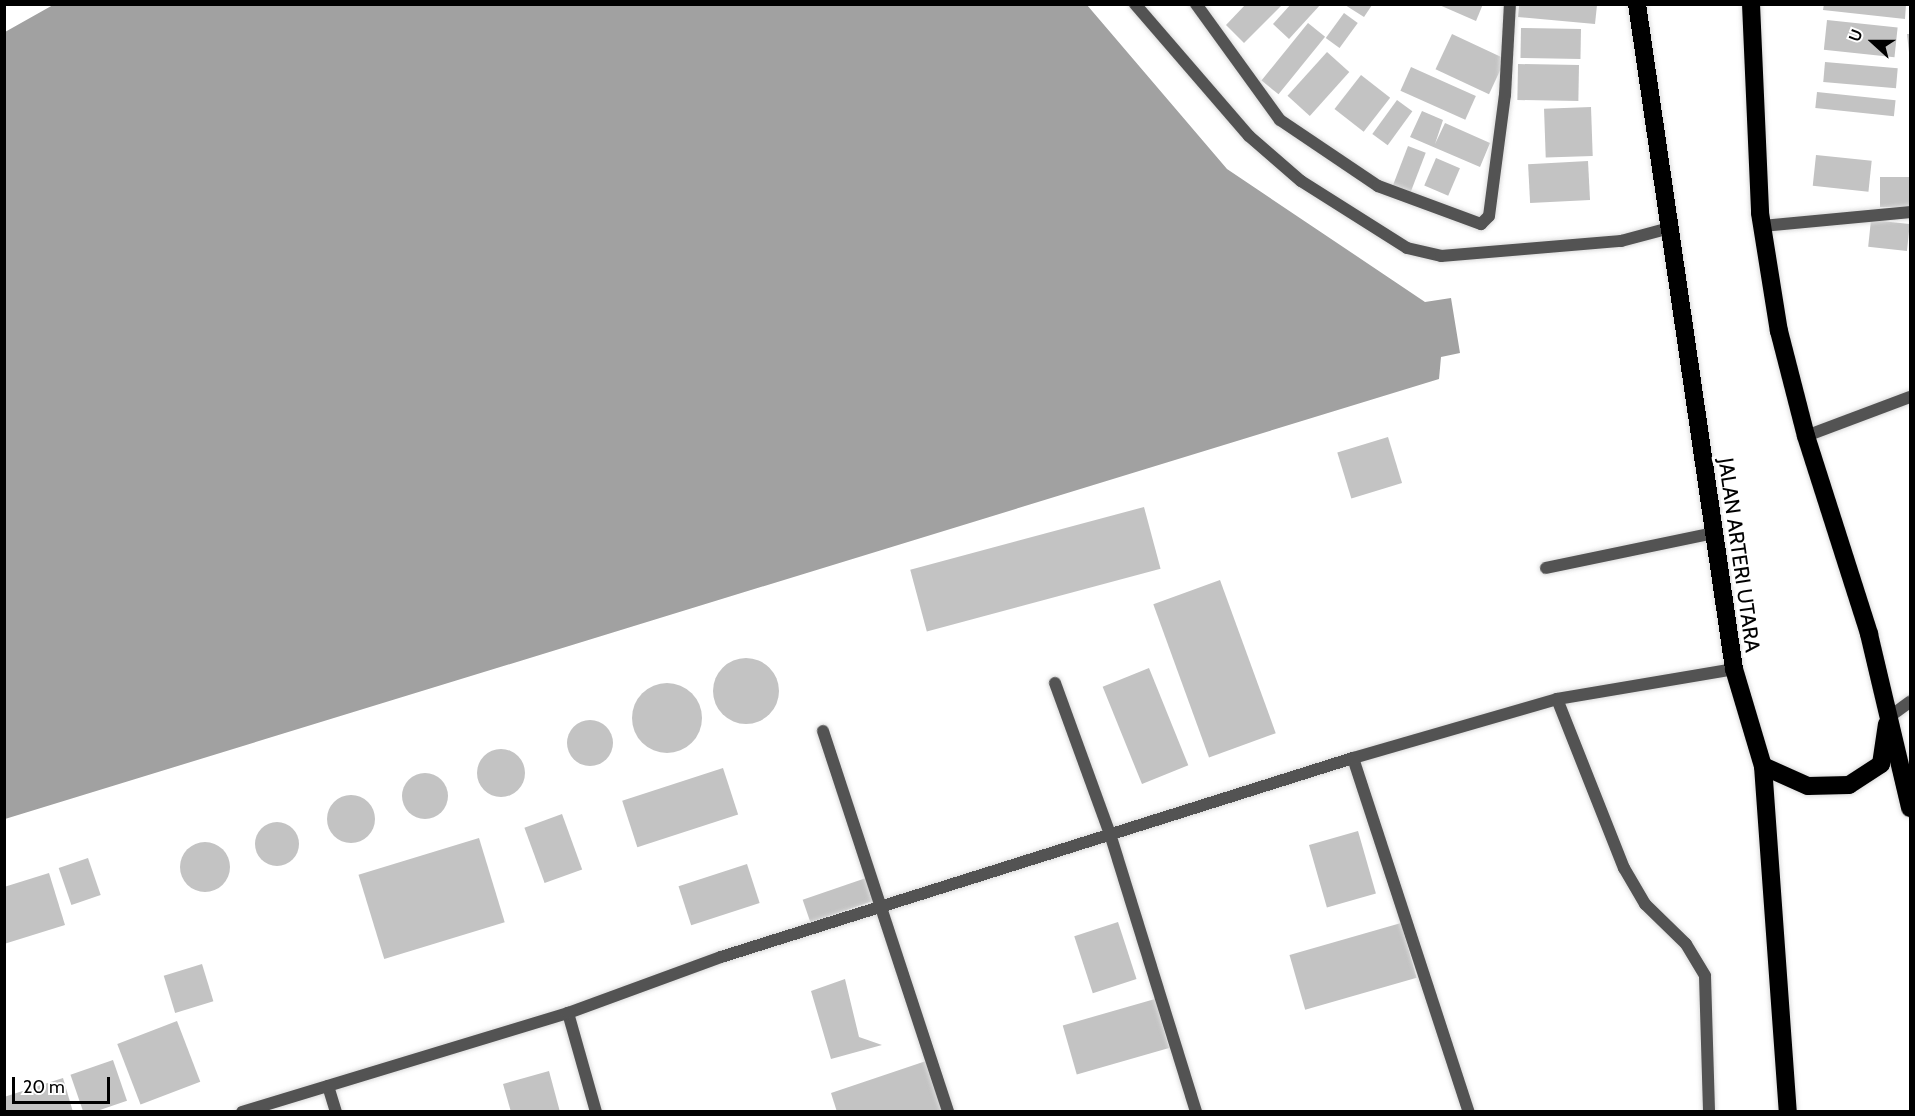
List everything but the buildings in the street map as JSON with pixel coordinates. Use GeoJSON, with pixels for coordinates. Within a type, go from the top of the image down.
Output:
{"type":"FeatureCollection","features":[{"type":"Feature","properties":{"kind":"highway","name":"JALAN ARTERI UTARA"},"geometry":{"type":"LineString","coordinates":[[1637,4],[1666,229],[1734,669],[1763,766],[1788,1112]]}},
{"type":"Feature","properties":{"kind":"highway"},"geometry":{"type":"LineString","coordinates":[[1751,4],[1763,226],[1779,331],[1806,436],[1869,633],[1911,808]]}},
{"type":"Feature","properties":{"kind":"highway"},"geometry":{"type":"LineString","coordinates":[[1763,766],[1808,786],[1850,785],[1881,764],[1888,717]]}},
{"type":"Feature","properties":{"kind":"street"},"geometry":{"type":"LineString","coordinates":[[1136,4],[1249,136],[1300,181],[1407,248],[1441,256],[1621,242],[1666,229]]}},
{"type":"Feature","properties":{"kind":"street"},"geometry":{"type":"LineString","coordinates":[[1196,4],[1280,120],[1378,186],[1481,224],[1489,216],[1505,95],[1510,4]]}},
{"type":"Feature","properties":{"kind":"street"},"geometry":{"type":"LineString","coordinates":[[1763,226],[1911,212]]}},
{"type":"Feature","properties":{"kind":"street"},"geometry":{"type":"LineString","coordinates":[[1806,436],[1911,397]]}},
{"type":"Feature","properties":{"kind":"street"},"geometry":{"type":"LineString","coordinates":[[1546,568],[1713,533]]}},
{"type":"Feature","properties":{"kind":"street"},"geometry":{"type":"LineString","coordinates":[[242,1112],[568,1013],[883,907],[1111,837],[1353,758],[1557,699],[1734,669]]}},
{"type":"Feature","properties":{"kind":"street"},"geometry":{"type":"LineString","coordinates":[[1055,683],[1111,837],[1196,1112]]}},
{"type":"Feature","properties":{"kind":"street"},"geometry":{"type":"LineString","coordinates":[[1557,699],[1624,868],[1645,904],[1686,945],[1705,976],[1709,1112]]}},
{"type":"Feature","properties":{"kind":"street"},"geometry":{"type":"LineString","coordinates":[[1888,717],[1911,702]]}},
{"type":"Feature","properties":{"kind":"street"},"geometry":{"type":"LineString","coordinates":[[822,730],[883,907],[948,1112]]}},
{"type":"Feature","properties":{"kind":"street"},"geometry":{"type":"LineString","coordinates":[[1353,758],[1469,1112]]}},
{"type":"Feature","properties":{"kind":"street"},"geometry":{"type":"LineString","coordinates":[[568,1013],[596,1112]]}},
{"type":"Feature","properties":{"kind":"street"},"geometry":{"type":"LineString","coordinates":[[328,1086],[336,1112]]}},
{"type":"Feature","properties":{"kind":"shaded area"},"geometry":{"type":"Polygon","coordinates":[[[53,5],[1087,5],[1227,169],[1425,302],[1451,298],[1460,353],[1441,357],[1439,379],[5,819],[5,32],[53,5]]]}}]}
